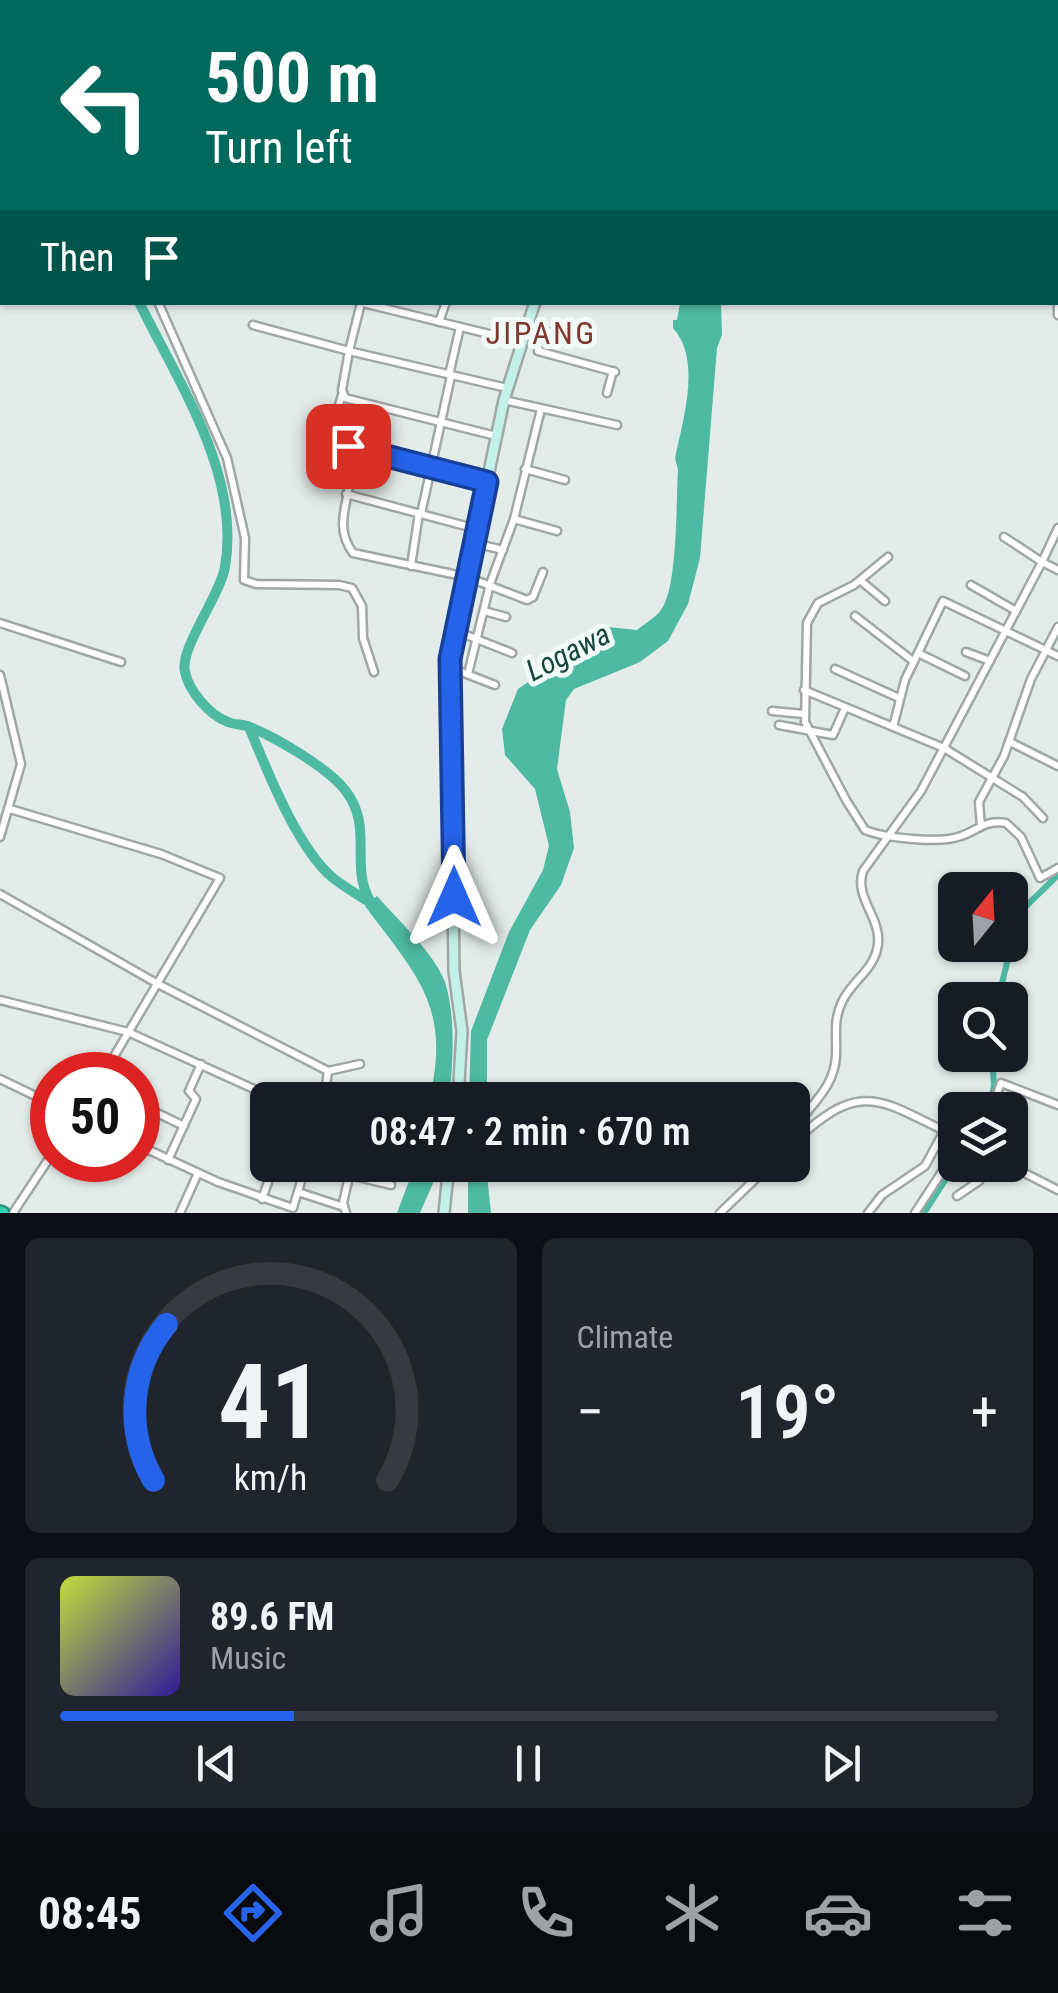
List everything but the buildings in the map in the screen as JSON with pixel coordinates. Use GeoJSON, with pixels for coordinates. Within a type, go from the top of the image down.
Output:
{"type":"FeatureCollection","features":[{"type":"Feature","properties":{"kind":"main road"},"geometry":{"type":"LineString","coordinates":[[459,1082],[462,1031],[454,971],[450,667],[504,400],[534,305]]}},
{"type":"Feature","properties":{"kind":"main road"},"geometry":{"type":"LineString","coordinates":[[444,1213],[447,1182]]}},
{"type":"Feature","properties":{"kind":"street"},"geometry":{"type":"LineString","coordinates":[[159,305],[227,458],[245,538],[244,580],[256,584],[352,588],[362,606],[363,638],[374,672]]}},
{"type":"Feature","properties":{"kind":"street"},"geometry":{"type":"LineString","coordinates":[[360,305],[333,425],[334,444],[350,472],[342,510],[350,551],[467,577],[530,600],[543,572]]}},
{"type":"Feature","properties":{"kind":"street"},"geometry":{"type":"LineString","coordinates":[[368,305],[460,327],[552,333]]}},
{"type":"Feature","properties":{"kind":"street"},"geometry":{"type":"LineString","coordinates":[[439,322],[445,305]]}},
{"type":"Feature","properties":{"kind":"street"},"geometry":{"type":"LineString","coordinates":[[1058,306],[1058,315]]}},
{"type":"Feature","properties":{"kind":"street"},"geometry":{"type":"LineString","coordinates":[[253,325],[507,388]]}},
{"type":"Feature","properties":{"kind":"street"},"geometry":{"type":"LineString","coordinates":[[411,566],[460,327]]}},
{"type":"Feature","properties":{"kind":"street"},"geometry":{"type":"LineString","coordinates":[[525,334],[538,340],[538,352],[614,372],[606,392]]}},
{"type":"Feature","properties":{"kind":"street"},"geometry":{"type":"LineString","coordinates":[[342,395],[370,406],[496,436]]}},
{"type":"Feature","properties":{"kind":"street"},"geometry":{"type":"LineString","coordinates":[[504,400],[617,425]]}},
{"type":"Feature","properties":{"kind":"street"},"geometry":{"type":"LineString","coordinates":[[468,674],[490,584],[514,519],[541,409]]}},
{"type":"Feature","properties":{"kind":"street"},"geometry":{"type":"LineString","coordinates":[[334,444],[487,482]]}},
{"type":"Feature","properties":{"kind":"street"},"geometry":{"type":"LineString","coordinates":[[525,469],[565,480]]}},
{"type":"Feature","properties":{"kind":"street"},"geometry":{"type":"LineString","coordinates":[[346,494],[477,529]]}},
{"type":"Feature","properties":{"kind":"street"},"geometry":{"type":"LineString","coordinates":[[514,519],[557,531]]}},
{"type":"Feature","properties":{"kind":"street"},"geometry":{"type":"LineString","coordinates":[[810,1110],[833,1074],[840,1006],[868,970],[878,949],[875,924],[860,885],[866,864],[918,796],[1058,528]]}},
{"type":"Feature","properties":{"kind":"street"},"geometry":{"type":"LineString","coordinates":[[1004,538],[1058,570]]}},
{"type":"Feature","properties":{"kind":"street"},"geometry":{"type":"LineString","coordinates":[[474,542],[503,550]]}},
{"type":"Feature","properties":{"kind":"street"},"geometry":{"type":"LineString","coordinates":[[888,557],[863,583],[812,609],[807,623],[804,714],[858,822],[868,831],[953,838],[980,823],[1000,821],[1012,826],[1039,875],[1058,868]]}},
{"type":"Feature","properties":{"kind":"street"},"geometry":{"type":"LineString","coordinates":[[863,583],[885,601]]}},
{"type":"Feature","properties":{"kind":"street"},"geometry":{"type":"LineString","coordinates":[[971,585],[1016,611]]}},
{"type":"Feature","properties":{"kind":"street"},"geometry":{"type":"LineString","coordinates":[[893,728],[913,662],[943,601],[1058,656]]}},
{"type":"Feature","properties":{"kind":"street"},"geometry":{"type":"LineString","coordinates":[[484,611],[506,616]]}},
{"type":"Feature","properties":{"kind":"street"},"geometry":{"type":"LineString","coordinates":[[856,616],[913,662]]}},
{"type":"Feature","properties":{"kind":"street"},"geometry":{"type":"LineString","coordinates":[[0,624],[121,662]]}},
{"type":"Feature","properties":{"kind":"street"},"geometry":{"type":"LineString","coordinates":[[980,823],[979,802],[1058,627]]}},
{"type":"Feature","properties":{"kind":"street"},"geometry":{"type":"LineString","coordinates":[[456,631],[512,653]]}},
{"type":"Feature","properties":{"kind":"street"},"geometry":{"type":"LineString","coordinates":[[966,652],[990,661]]}},
{"type":"Feature","properties":{"kind":"street"},"geometry":{"type":"LineString","coordinates":[[918,653],[965,676]]}},
{"type":"Feature","properties":{"kind":"street"},"geometry":{"type":"LineString","coordinates":[[450,667],[495,685]]}},
{"type":"Feature","properties":{"kind":"street"},"geometry":{"type":"LineString","coordinates":[[836,668],[899,698]]}},
{"type":"Feature","properties":{"kind":"street"},"geometry":{"type":"LineString","coordinates":[[0,674],[21,764],[0,837]]}},
{"type":"Feature","properties":{"kind":"street"},"geometry":{"type":"LineString","coordinates":[[806,691],[944,748],[1023,797],[1043,818]]}},
{"type":"Feature","properties":{"kind":"street"},"geometry":{"type":"LineString","coordinates":[[780,725],[835,734],[846,708]]}},
{"type":"Feature","properties":{"kind":"street"},"geometry":{"type":"LineString","coordinates":[[772,712],[804,714]]}},
{"type":"Feature","properties":{"kind":"street"},"geometry":{"type":"LineString","coordinates":[[1009,742],[1058,766]]}},
{"type":"Feature","properties":{"kind":"street"},"geometry":{"type":"LineString","coordinates":[[10,809],[161,854],[220,878],[116,1052]]}},
{"type":"Feature","properties":{"kind":"street"},"geometry":{"type":"LineString","coordinates":[[0,894],[158,984],[328,1072],[360,1064]]}},
{"type":"Feature","properties":{"kind":"street"},"geometry":{"type":"LineString","coordinates":[[0,1000],[128,1032],[250,1087]]}},
{"type":"Feature","properties":{"kind":"street"},"geometry":{"type":"LineString","coordinates":[[168,1160],[196,1099],[189,1091],[201,1064]]}},
{"type":"Feature","properties":{"kind":"street"},"geometry":{"type":"LineString","coordinates":[[327,1082],[328,1072]]}},
{"type":"Feature","properties":{"kind":"street"},"geometry":{"type":"LineString","coordinates":[[0,1079],[30,1093]]}},
{"type":"Feature","properties":{"kind":"street"},"geometry":{"type":"LineString","coordinates":[[995,1092],[1001,1083],[1024,1092]]}},
{"type":"Feature","properties":{"kind":"street"},"geometry":{"type":"LineString","coordinates":[[1028,1093],[1058,1105]]}},
{"type":"Feature","properties":{"kind":"street"},"geometry":{"type":"LineString","coordinates":[[810,1129],[826,1116],[867,1100],[884,1101],[938,1128]]}},
{"type":"Feature","properties":{"kind":"street"},"geometry":{"type":"LineString","coordinates":[[160,1114],[184,1126]]}},
{"type":"Feature","properties":{"kind":"street"},"geometry":{"type":"LineString","coordinates":[[868,1213],[882,1195],[925,1166],[938,1144]]}},
{"type":"Feature","properties":{"kind":"street"},"geometry":{"type":"LineString","coordinates":[[160,1156],[292,1211],[301,1182]]}},
{"type":"Feature","properties":{"kind":"street"},"geometry":{"type":"LineString","coordinates":[[180,1213],[198,1173]]}},
{"type":"Feature","properties":{"kind":"street"},"geometry":{"type":"LineString","coordinates":[[1028,1175],[1058,1190]]}},
{"type":"Feature","properties":{"kind":"street"},"geometry":{"type":"LineString","coordinates":[[915,1213],[938,1178]]}},
{"type":"Feature","properties":{"kind":"street"},"geometry":{"type":"LineString","coordinates":[[12,1213],[33,1182]]}},
{"type":"Feature","properties":{"kind":"street"},"geometry":{"type":"LineString","coordinates":[[262,1199],[268,1182]]}},
{"type":"Feature","properties":{"kind":"street"},"geometry":{"type":"LineString","coordinates":[[298,1192],[345,1210],[348,1182]]}},
{"type":"Feature","properties":{"kind":"street"},"geometry":{"type":"LineString","coordinates":[[378,1182],[392,1185]]}},
{"type":"Feature","properties":{"kind":"street"},"geometry":{"type":"LineString","coordinates":[[724,1212],[753,1182]]}},
{"type":"Feature","properties":{"kind":"street"},"geometry":{"type":"LineString","coordinates":[[957,1196],[978,1182]]}},
{"type":"Feature","properties":{"kind":"shaded area"},"geometry":{"type":"Polygon","coordinates":[[[680,305],[721,305],[722,335],[717,348],[700,558],[688,604],[668,641],[640,662],[574,689],[566,700],[557,769],[570,812],[574,848],[561,885],[530,930],[487,1040],[487,1082],[470,1082],[471,1031],[509,932],[543,870],[549,846],[535,789],[505,755],[502,729],[518,689],[608,627],[637,630],[659,613],[667,599],[675,543],[675,458],[688,390],[687,356],[673,320],[677,320],[680,305]]]}},
{"type":"Feature","properties":{"kind":"shaded area"},"geometry":{"type":"Polygon","coordinates":[[[377,896],[440,971],[452,1025],[450,1082],[432,1082],[436,1040],[425,994],[365,906],[377,896]]]}},
{"type":"Feature","properties":{"kind":"shaded area"},"geometry":{"type":"Polygon","coordinates":[[[409,1182],[434,1182],[420,1213],[397,1213],[409,1182]]]}},
{"type":"Feature","properties":{"kind":"shaded area"},"geometry":{"type":"Polygon","coordinates":[[[468,1182],[488,1182],[491,1213],[468,1213],[468,1182]]]}},
{"type":"Feature","properties":{"kind":"waterway"},"geometry":{"type":"LineString","coordinates":[[141,305],[203,430],[224,498],[225,567],[188,650],[187,679],[214,714],[287,746],[327,772],[345,790],[359,820],[363,881],[377,911]]}},
{"type":"Feature","properties":{"kind":"waterway"},"geometry":{"type":"LineString","coordinates":[[249,727],[284,807],[307,848],[333,878],[366,900]]}},
{"type":"Feature","properties":{"kind":"waterway"},"geometry":{"type":"LineString","coordinates":[[1002,982],[1019,913],[1058,875]]}},
{"type":"Feature","properties":{"kind":"waterway"},"geometry":{"type":"LineString","coordinates":[[993,1072],[993,1092]]}},
{"type":"Feature","properties":{"kind":"waterway"},"geometry":{"type":"LineString","coordinates":[[924,1213],[944,1182]]}},
{"type":"Feature","properties":{"kind":"district","name":"JIPANG"},"geometry":{"type":"Point","coordinates":[541,333]}},
{"type":"Feature","properties":{"kind":"route"},"geometry":{"type":"LineString","coordinates":[[348,446],[487,482],[450,659],[454,897]]}},
{"type":"Feature","properties":{"kind":"water label","name":"Logawa"},"geometry":{"type":"Point","coordinates":[568,652]}}]}
